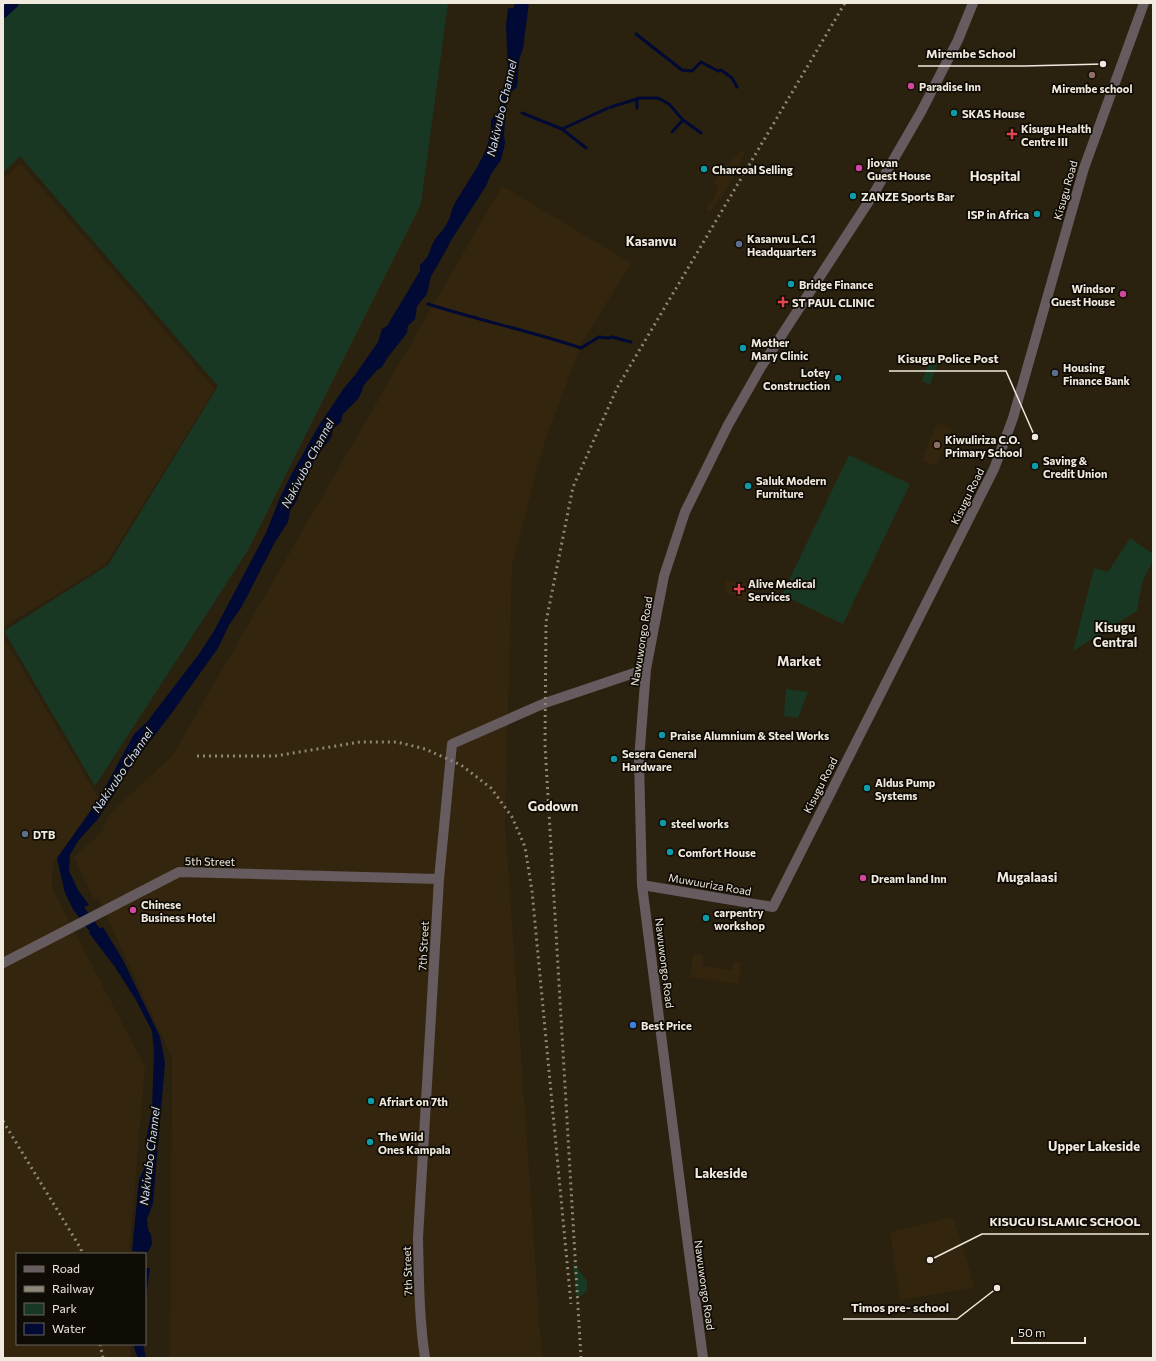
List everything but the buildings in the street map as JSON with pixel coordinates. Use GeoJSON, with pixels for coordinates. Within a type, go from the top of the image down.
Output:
{"type":"FeatureCollection","features":[{"type":"Feature","properties":{"kind":"street","name":"Nawuwongo Road"},"geometry":{"type":"LineString","coordinates":[[703,1358],[642,885],[639,760],[646,669],[664,576],[685,512],[728,425],[760,367],[873,195],[921,112],[958,40],[973,3]]}},
{"type":"Feature","properties":{"kind":"street","name":"Kisugu Road"},"geometry":{"type":"LineString","coordinates":[[773,907],[994,469],[1013,418],[1084,168],[1144,3]]}},
{"type":"Feature","properties":{"kind":"street","name":"7th Street"},"geometry":{"type":"LineString","coordinates":[[426,1358],[423,1344],[419,1291],[418,1238],[438,879],[452,744],[545,703],[646,669]]}},
{"type":"Feature","properties":{"kind":"street","name":"5th Street"},"geometry":{"type":"LineString","coordinates":[[3,963],[179,872],[438,879]]}},
{"type":"Feature","properties":{"kind":"street","name":"Muwuuriza Road"},"geometry":{"type":"LineString","coordinates":[[642,885],[773,907]]}},
{"type":"Feature","properties":{"kind":"shaded area"},"geometry":{"type":"Polygon","coordinates":[[[741,152],[745,152],[735,174],[723,195],[709,212],[706,208],[714,198],[717,190],[715,182],[720,172],[741,152]]]}},
{"type":"Feature","properties":{"kind":"shaded area"},"geometry":{"type":"Polygon","coordinates":[[[20,163],[215,389],[105,565],[3,627],[3,180],[20,163]]]}},
{"type":"Feature","properties":{"kind":"shaded area"},"geometry":{"type":"Polygon","coordinates":[[[502,186],[631,263],[582,343],[545,440],[512,565],[505,821],[542,1358],[170,1358],[172,1058],[98,898],[94,900],[74,857],[102,832],[109,814],[172,756],[502,186]]]}},
{"type":"Feature","properties":{"kind":"shaded area","name":"Kiwuliriza C.O. Primary School"},"geometry":{"type":"Polygon","coordinates":[[[937,423],[952,429],[936,466],[922,460],[937,423]]]}},
{"type":"Feature","properties":{"kind":"shaded area","name":"Alive Medical Services"},"geometry":{"type":"Polygon","coordinates":[[[726,580],[754,584],[751,601],[737,599],[738,595],[724,593],[726,580]]]}},
{"type":"Feature","properties":{"kind":"shaded area"},"geometry":{"type":"Polygon","coordinates":[[[3,636],[99,799],[53,864],[52,883],[54,892],[145,1067],[129,1253],[16,1253],[16,1345],[129,1345],[131,1358],[3,1358],[3,636]]]}},
{"type":"Feature","properties":{"kind":"shaded area"},"geometry":{"type":"Polygon","coordinates":[[[693,954],[703,955],[702,966],[732,970],[733,962],[741,963],[738,984],[690,977],[693,954]]]}},
{"type":"Feature","properties":{"kind":"shaded area"},"geometry":{"type":"Polygon","coordinates":[[[953,1217],[975,1287],[900,1300],[890,1232],[953,1217]]]}},
{"type":"Feature","properties":{"kind":"green space"},"geometry":{"type":"Polygon","coordinates":[[[3,3],[448,3],[421,204],[248,550],[95,786],[4,631],[108,565],[218,386],[20,156],[3,173],[3,3]]]}},
{"type":"Feature","properties":{"kind":"green space"},"geometry":{"type":"Polygon","coordinates":[[[930,359],[938,362],[930,385],[922,381],[930,359]]]}},
{"type":"Feature","properties":{"kind":"green space"},"geometry":{"type":"Polygon","coordinates":[[[849,455],[910,484],[843,624],[782,595],[849,455]]]}},
{"type":"Feature","properties":{"kind":"green space"},"geometry":{"type":"Polygon","coordinates":[[[1130,538],[1153,554],[1153,560],[1142,583],[1137,611],[1073,651],[1094,568],[1108,572],[1130,538]]]}},
{"type":"Feature","properties":{"kind":"green space"},"geometry":{"type":"Polygon","coordinates":[[[786,689],[808,692],[798,718],[784,716],[786,689]]]}},
{"type":"Feature","properties":{"kind":"green space"},"geometry":{"type":"Polygon","coordinates":[[[573,1263],[587,1281],[587,1291],[577,1299],[573,1263]]]}},
{"type":"Feature","properties":{"kind":"water","name":"Nakivubo Channel"},"geometry":{"type":"Polygon","coordinates":[[[516,3],[529,3],[524,45],[519,61],[517,87],[507,96],[504,135],[505,143],[501,160],[491,174],[486,186],[452,239],[431,276],[427,294],[417,306],[415,319],[408,326],[407,333],[382,367],[377,370],[364,385],[359,398],[343,414],[341,422],[333,429],[331,438],[316,457],[307,474],[297,500],[290,511],[288,522],[275,542],[241,608],[229,625],[218,648],[171,714],[131,766],[97,820],[78,841],[70,855],[69,871],[78,890],[89,905],[74,911],[65,893],[57,858],[99,799],[134,734],[147,722],[199,654],[214,631],[266,533],[290,477],[318,427],[344,388],[378,342],[382,329],[387,326],[420,271],[420,265],[426,259],[434,241],[447,224],[453,207],[484,155],[491,132],[491,120],[499,110],[508,70],[506,25],[508,8],[513,8],[516,3]]]}},
{"type":"Feature","properties":{"kind":"water","name":"Nakivubo Channel"},"geometry":{"type":"Polygon","coordinates":[[[103,927],[123,960],[160,1037],[165,1063],[153,1203],[147,1219],[152,1244],[148,1252],[132,1251],[139,1180],[146,1164],[149,1145],[145,1146],[152,1109],[154,1052],[152,1031],[136,1000],[115,967],[89,933],[103,927]]]}},
{"type":"Feature","properties":{"kind":"water"},"geometry":{"type":"Polygon","coordinates":[[[146,1268],[150,1268],[146,1296],[146,1268]]]}},
{"type":"Feature","properties":{"kind":"water"},"geometry":{"type":"Polygon","coordinates":[[[134,1345],[143,1345],[146,1358],[138,1358],[134,1345]]]}},
{"type":"Feature","properties":{"kind":"waterway"},"geometry":{"type":"LineString","coordinates":[[3,13],[14,3]]}},
{"type":"Feature","properties":{"kind":"waterway"},"geometry":{"type":"LineString","coordinates":[[636,34],[682,70],[692,71],[701,62],[718,71],[721,70],[732,78],[737,87]]}},
{"type":"Feature","properties":{"kind":"waterway"},"geometry":{"type":"LineString","coordinates":[[637,98],[637,108]]}},
{"type":"Feature","properties":{"kind":"waterway"},"geometry":{"type":"LineString","coordinates":[[611,107],[640,98],[658,98],[669,104],[683,120],[701,133]]}},
{"type":"Feature","properties":{"kind":"waterway"},"geometry":{"type":"LineString","coordinates":[[522,113],[562,129],[608,108]]}},
{"type":"Feature","properties":{"kind":"waterway"},"geometry":{"type":"LineString","coordinates":[[672,132],[683,120]]}},
{"type":"Feature","properties":{"kind":"waterway"},"geometry":{"type":"LineString","coordinates":[[562,129],[586,148]]}},
{"type":"Feature","properties":{"kind":"waterway"},"geometry":{"type":"LineString","coordinates":[[428,304],[581,348],[599,337],[612,337],[631,342]]}},
{"type":"Feature","properties":{"kind":"waterway"},"geometry":{"type":"LineString","coordinates":[[74,898],[77,906],[103,941]]}},
{"type":"Feature","properties":{"kind":"railway"},"geometry":{"type":"LineString","coordinates":[[581,1358],[545,745],[546,622],[573,487],[617,388],[845,3]]}},
{"type":"Feature","properties":{"kind":"railway"},"geometry":{"type":"LineString","coordinates":[[197,756],[275,756],[360,742],[397,742],[425,749],[461,765],[491,788],[512,817],[525,847],[532,891],[571,1304]]}},
{"type":"Feature","properties":{"kind":"railway"},"geometry":{"type":"LineString","coordinates":[[3,1121],[81,1249],[82,1253]]}},
{"type":"Feature","properties":{"kind":"railway"},"geometry":{"type":"LineString","coordinates":[[100,1345],[103,1358]]}},
{"type":"Feature","properties":{"kind":"place","name":"Mirembe School"},"geometry":{"type":"Point","coordinates":[1103,64]}},
{"type":"Feature","properties":{"kind":"place","name":"Mirembe school"},"geometry":{"type":"Point","coordinates":[1092,75]}},
{"type":"Feature","properties":{"kind":"place","name":"Paradise Inn"},"geometry":{"type":"Point","coordinates":[911,86]}},
{"type":"Feature","properties":{"kind":"place","name":"SKAS House"},"geometry":{"type":"Point","coordinates":[954,113]}},
{"type":"Feature","properties":{"kind":"place","name":"Kisugu Health Centre III"},"geometry":{"type":"Point","coordinates":[1012,134]}},
{"type":"Feature","properties":{"kind":"place","name":"Jiovan Guest House"},"geometry":{"type":"Point","coordinates":[859,168]}},
{"type":"Feature","properties":{"kind":"place","name":"Charcoal Selling"},"geometry":{"type":"Point","coordinates":[704,169]}},
{"type":"Feature","properties":{"kind":"place","name":"ZANZE Sports Bar"},"geometry":{"type":"Point","coordinates":[853,196]}},
{"type":"Feature","properties":{"kind":"place","name":"ISP in Africa"},"geometry":{"type":"Point","coordinates":[1037,214]}},
{"type":"Feature","properties":{"kind":"place","name":"Kasanvu L.C.1 Headquarters"},"geometry":{"type":"Point","coordinates":[739,244]}},
{"type":"Feature","properties":{"kind":"place","name":"Bridge Finance"},"geometry":{"type":"Point","coordinates":[791,284]}},
{"type":"Feature","properties":{"kind":"place","name":"Windsor Guest House"},"geometry":{"type":"Point","coordinates":[1123,294]}},
{"type":"Feature","properties":{"kind":"place","name":"ST PAUL CLINIC"},"geometry":{"type":"Point","coordinates":[783,302]}},
{"type":"Feature","properties":{"kind":"place","name":"Mother Mary Clinic"},"geometry":{"type":"Point","coordinates":[743,348]}},
{"type":"Feature","properties":{"kind":"place","name":"Housing Finance Bank"},"geometry":{"type":"Point","coordinates":[1055,373]}},
{"type":"Feature","properties":{"kind":"place","name":"Lotey Construction"},"geometry":{"type":"Point","coordinates":[838,378]}},
{"type":"Feature","properties":{"kind":"place","name":"Kisugu Police Post"},"geometry":{"type":"Point","coordinates":[1035,437]}},
{"type":"Feature","properties":{"kind":"place","name":"Kiwuliriza C.O. Primary School"},"geometry":{"type":"Point","coordinates":[937,445]}},
{"type":"Feature","properties":{"kind":"place","name":"Saving & Credit Union"},"geometry":{"type":"Point","coordinates":[1035,466]}},
{"type":"Feature","properties":{"kind":"place","name":"Saluk Modern Furniture"},"geometry":{"type":"Point","coordinates":[748,486]}},
{"type":"Feature","properties":{"kind":"place","name":"Alive Medical Services"},"geometry":{"type":"Point","coordinates":[739,589]}},
{"type":"Feature","properties":{"kind":"place","name":"Praise Alumnium & Steel Works"},"geometry":{"type":"Point","coordinates":[662,735]}},
{"type":"Feature","properties":{"kind":"place","name":"Sesera General Hardware"},"geometry":{"type":"Point","coordinates":[614,759]}},
{"type":"Feature","properties":{"kind":"place","name":"Aldus Pump Systems"},"geometry":{"type":"Point","coordinates":[867,788]}},
{"type":"Feature","properties":{"kind":"place","name":"steel works"},"geometry":{"type":"Point","coordinates":[663,823]}},
{"type":"Feature","properties":{"kind":"place","name":"DTB"},"geometry":{"type":"Point","coordinates":[25,834]}},
{"type":"Feature","properties":{"kind":"place","name":"Comfort House"},"geometry":{"type":"Point","coordinates":[670,852]}},
{"type":"Feature","properties":{"kind":"place","name":"Dream land Inn"},"geometry":{"type":"Point","coordinates":[863,878]}},
{"type":"Feature","properties":{"kind":"place","name":"Chinese Business Hotel"},"geometry":{"type":"Point","coordinates":[133,910]}},
{"type":"Feature","properties":{"kind":"place","name":"carpentry workshop"},"geometry":{"type":"Point","coordinates":[706,918]}},
{"type":"Feature","properties":{"kind":"place","name":"Best Price"},"geometry":{"type":"Point","coordinates":[633,1025]}},
{"type":"Feature","properties":{"kind":"place","name":"Afriart on 7th"},"geometry":{"type":"Point","coordinates":[371,1101]}},
{"type":"Feature","properties":{"kind":"place","name":"The Wild Ones Kampala"},"geometry":{"type":"Point","coordinates":[370,1142]}},
{"type":"Feature","properties":{"kind":"place","name":"KISUGU ISLAMIC SCHOOL"},"geometry":{"type":"Point","coordinates":[930,1260]}},
{"type":"Feature","properties":{"kind":"place","name":"Timos pre- school"},"geometry":{"type":"Point","coordinates":[997,1288]}},
{"type":"Feature","properties":{"kind":"district","name":"Hospital"},"geometry":{"type":"Point","coordinates":[995,176]}},
{"type":"Feature","properties":{"kind":"district","name":"Kasanvu"},"geometry":{"type":"Point","coordinates":[651,241]}},
{"type":"Feature","properties":{"kind":"district","name":"Kisugu Central"},"geometry":{"type":"Point","coordinates":[1115,634]}},
{"type":"Feature","properties":{"kind":"district","name":"Market"},"geometry":{"type":"Point","coordinates":[799,661]}},
{"type":"Feature","properties":{"kind":"district","name":"Godown"},"geometry":{"type":"Point","coordinates":[553,806]}},
{"type":"Feature","properties":{"kind":"district","name":"Mugalaasi"},"geometry":{"type":"Point","coordinates":[1027,877]}},
{"type":"Feature","properties":{"kind":"district","name":"Upper Lakeside"},"geometry":{"type":"Point","coordinates":[1094,1146]}},
{"type":"Feature","properties":{"kind":"district","name":"Lakeside"},"geometry":{"type":"Point","coordinates":[721,1173]}}]}
